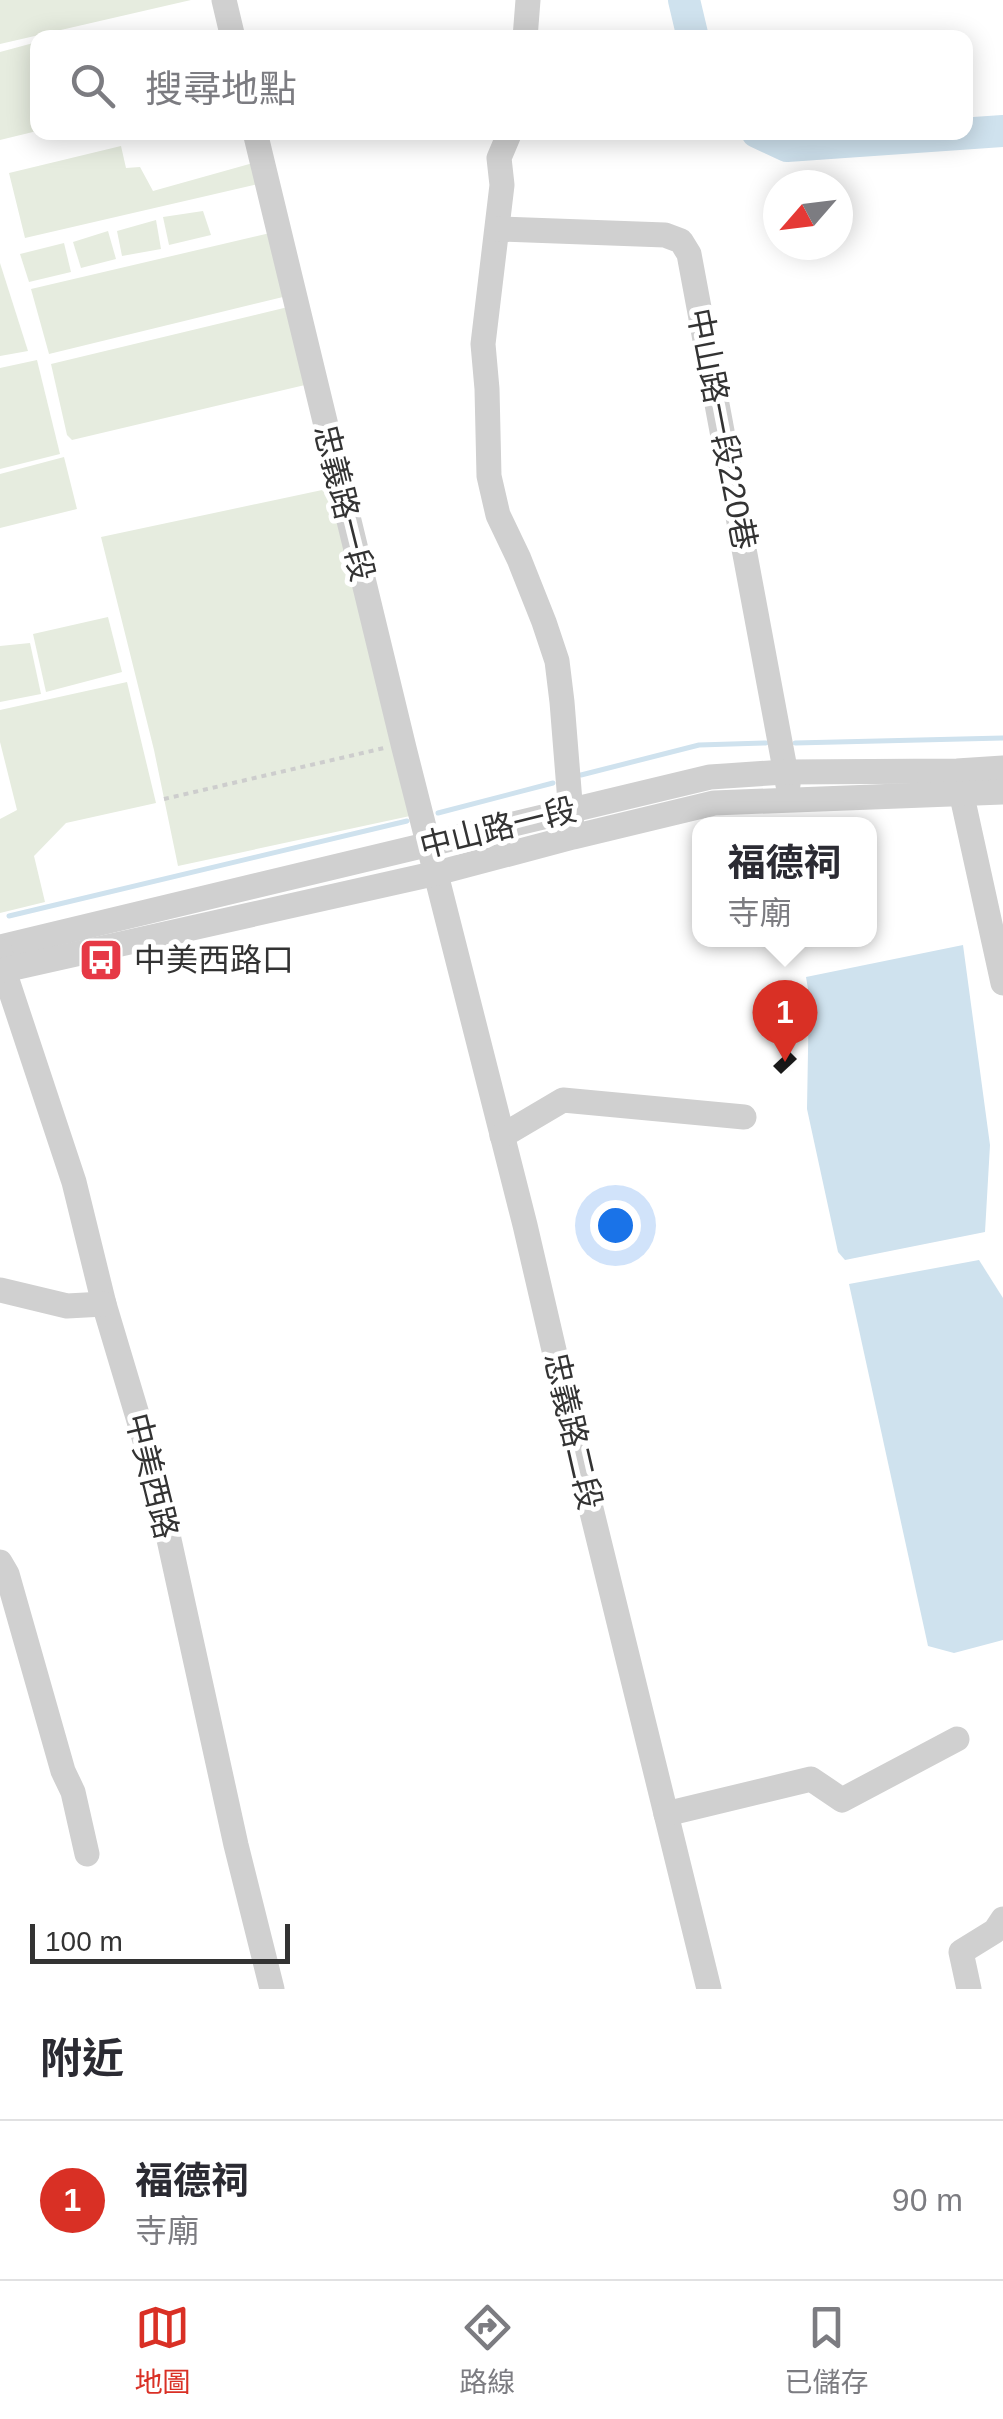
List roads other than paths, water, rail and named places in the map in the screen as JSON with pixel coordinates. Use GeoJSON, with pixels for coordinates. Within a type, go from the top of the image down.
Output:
{"type":"FeatureCollection","features":[{"type":"Feature","properties":{"kind":"street"},"geometry":{"type":"LineString","coordinates":[[224,0],[231,30]]}},
{"type":"Feature","properties":{"kind":"street"},"geometry":{"type":"LineString","coordinates":[[526,30],[528,0]]}},
{"type":"Feature","properties":{"kind":"street","name":"忠義路一段"},"geometry":{"type":"LineString","coordinates":[[258,140],[437,873]]}},
{"type":"Feature","properties":{"kind":"street"},"geometry":{"type":"LineString","coordinates":[[507,140],[499,158],[502,185],[483,344],[488,476],[498,516],[544,622],[556,661],[573,836]]}},
{"type":"Feature","properties":{"kind":"street","name":"中山路一段220巷"},"geometry":{"type":"LineString","coordinates":[[498,230],[665,234],[681,241],[689,254],[792,800]]}},
{"type":"Feature","properties":{"kind":"street","name":"中山路一段"},"geometry":{"type":"LineString","coordinates":[[1,960],[437,873],[714,803],[792,800],[958,782],[1003,768]]}},
{"type":"Feature","properties":{"kind":"street","name":"中山路一段"},"geometry":{"type":"LineString","coordinates":[[1,960],[569,810],[710,778],[786,772],[958,782],[1003,792]]}},
{"type":"Feature","properties":{"kind":"street"},"geometry":{"type":"LineString","coordinates":[[958,782],[1003,983]]}},
{"type":"Feature","properties":{"kind":"street","name":"忠義路二段"},"geometry":{"type":"LineString","coordinates":[[437,873],[710,1989]]}},
{"type":"Feature","properties":{"kind":"street","name":"中美西路"},"geometry":{"type":"LineString","coordinates":[[1,960],[74,1182],[104,1304],[154,1471],[236,1846],[272,1989]]}},
{"type":"Feature","properties":{"kind":"street"},"geometry":{"type":"LineString","coordinates":[[502,1136],[563,1100],[744,1118]]}},
{"type":"Feature","properties":{"kind":"street"},"geometry":{"type":"LineString","coordinates":[[0,1290],[67,1306],[104,1304]]}},
{"type":"Feature","properties":{"kind":"street"},"geometry":{"type":"LineString","coordinates":[[0,1562],[7,1574],[72,1792],[87,1854]]}},
{"type":"Feature","properties":{"kind":"street"},"geometry":{"type":"LineString","coordinates":[[666,1814],[811,1779],[842,1800],[957,1740]]}},
{"type":"Feature","properties":{"kind":"street"},"geometry":{"type":"LineString","coordinates":[[969,1989],[961,1952],[995,1931],[1003,1919]]}},
{"type":"Feature","properties":{"kind":"water"},"geometry":{"type":"Polygon","coordinates":[[[963,945],[990,1145],[985,1232],[845,1260],[838,1252],[807,1109],[806,977],[963,945]]]}},
{"type":"Feature","properties":{"kind":"water"},"geometry":{"type":"Polygon","coordinates":[[[979,1260],[1003,1298],[1003,1640],[954,1653],[928,1646],[849,1284],[979,1260]]]}},
{"type":"Feature","properties":{"kind":"waterway"},"geometry":{"type":"LineString","coordinates":[[684,0],[691,30]]}},
{"type":"Feature","properties":{"kind":"waterway"},"geometry":{"type":"LineString","coordinates":[[973,133],[1003,131]]}},
{"type":"Feature","properties":{"kind":"waterway"},"geometry":{"type":"LineString","coordinates":[[774,140],[787,146],[873,140]]}},
{"type":"Feature","properties":{"kind":"waterway"},"geometry":{"type":"LineString","coordinates":[[795,743],[1003,738]]}},
{"type":"Feature","properties":{"kind":"waterway"},"geometry":{"type":"LineString","coordinates":[[581,775],[699,745],[766,743]]}},
{"type":"Feature","properties":{"kind":"waterway"},"geometry":{"type":"LineString","coordinates":[[438,813],[553,783]]}},
{"type":"Feature","properties":{"kind":"waterway"},"geometry":{"type":"LineString","coordinates":[[9,916],[407,821]]}},
{"type":"Feature","properties":{"kind":"place","name":"中美西路口"},"geometry":{"type":"Point","coordinates":[101,960]}},
{"type":"Feature","properties":{"kind":"place","name":"福德祠"},"geometry":{"type":"Point","coordinates":[785,1062]}}]}
